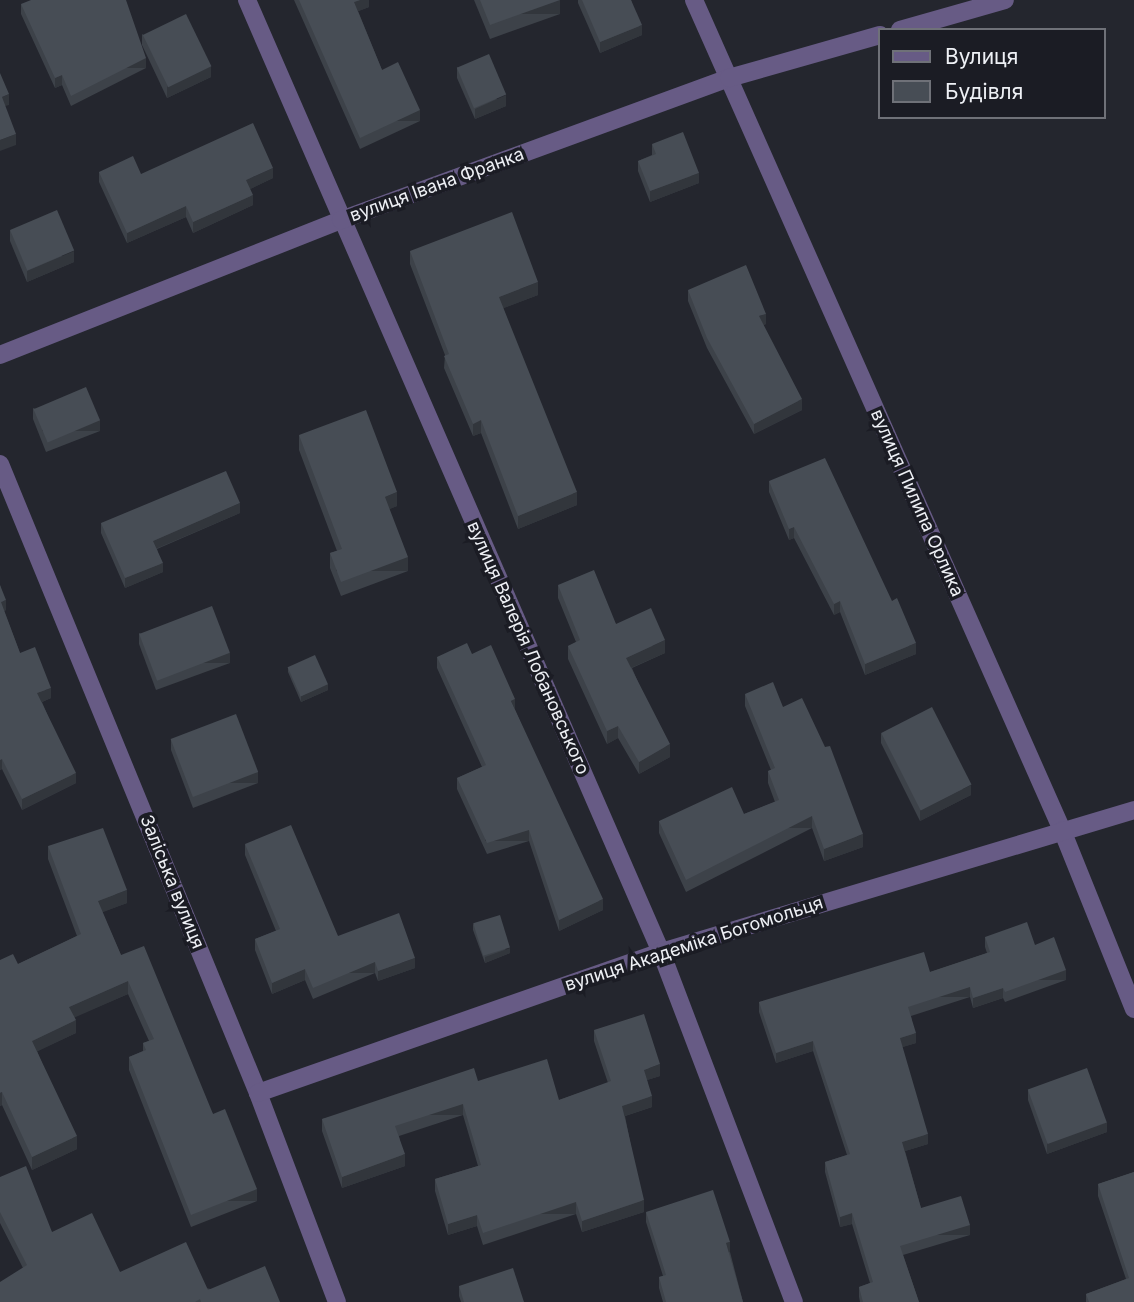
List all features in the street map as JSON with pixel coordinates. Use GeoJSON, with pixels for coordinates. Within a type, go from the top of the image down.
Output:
{"type":"FeatureCollection","features":[{"type":"Feature","properties":{"kind":"street","name":"вулиця Валерія Лобановського"},"geometry":{"type":"LineString","coordinates":[[247,0],[661,952],[794,1302]]}},
{"type":"Feature","properties":{"kind":"street","name":"вулиця Пилипа Орлика"},"geometry":{"type":"LineString","coordinates":[[694,0],[1062,830],[1134,1009]]}},
{"type":"Feature","properties":{"kind":"street"},"geometry":{"type":"LineString","coordinates":[[907,28],[1005,0]]}},
{"type":"Feature","properties":{"kind":"street","name":"вулиця Івана Франка"},"geometry":{"type":"LineString","coordinates":[[0,355],[341,220],[729,78],[878,36]]}},
{"type":"Feature","properties":{"kind":"street","name":"Заліська вулиця"},"geometry":{"type":"LineString","coordinates":[[0,464],[258,1093],[337,1302]]}},
{"type":"Feature","properties":{"kind":"street","name":"вулиця Академіка Богомольця"},"geometry":{"type":"LineString","coordinates":[[258,1093],[661,952],[1134,810]]}},
{"type":"Feature","properties":{"kind":"building"},"geometry":{"type":"Polygon","coordinates":[[[31,0],[126,0],[146,58],[71,96],[62,75],[55,78],[21,4],[31,0]]]}},
{"type":"Feature","properties":{"kind":"building"},"geometry":{"type":"Polygon","coordinates":[[[299,0],[360,0],[354,2],[382,70],[398,62],[420,110],[360,138],[299,0]]]}},
{"type":"Feature","properties":{"kind":"building"},"geometry":{"type":"Polygon","coordinates":[[[480,0],[560,0],[490,25],[480,0]]]}},
{"type":"Feature","properties":{"kind":"building"},"geometry":{"type":"Polygon","coordinates":[[[582,0],[631,0],[642,25],[600,42],[582,0]]]}},
{"type":"Feature","properties":{"kind":"building"},"geometry":{"type":"Polygon","coordinates":[[[186,14],[211,66],[168,87],[143,35],[186,14]]]}},
{"type":"Feature","properties":{"kind":"building"},"geometry":{"type":"Polygon","coordinates":[[[489,54],[506,95],[474,108],[457,68],[489,54]]]}},
{"type":"Feature","properties":{"kind":"building"},"geometry":{"type":"Polygon","coordinates":[[[0,73],[9,94],[2,97],[16,134],[0,140],[0,73]]]}},
{"type":"Feature","properties":{"kind":"building"},"geometry":{"type":"Polygon","coordinates":[[[253,123],[273,168],[246,180],[253,195],[193,222],[186,206],[127,233],[99,172],[133,156],[141,174],[253,123]]]}},
{"type":"Feature","properties":{"kind":"building"},"geometry":{"type":"Polygon","coordinates":[[[683,132],[699,173],[650,191],[638,161],[656,154],[652,144],[683,132]]]}},
{"type":"Feature","properties":{"kind":"building"},"geometry":{"type":"Polygon","coordinates":[[[57,210],[74,251],[27,270],[10,230],[57,210]]]}},
{"type":"Feature","properties":{"kind":"building"},"geometry":{"type":"Polygon","coordinates":[[[512,212],[538,282],[499,297],[577,492],[518,516],[481,420],[473,424],[444,356],[449,354],[410,251],[512,212]]]}},
{"type":"Feature","properties":{"kind":"building"},"geometry":{"type":"Polygon","coordinates":[[[746,265],[766,314],[759,316],[802,399],[754,424],[707,338],[688,290],[746,265]]]}},
{"type":"Feature","properties":{"kind":"building"},"geometry":{"type":"Polygon","coordinates":[[[86,387],[100,420],[48,442],[34,409],[86,387]]]}},
{"type":"Feature","properties":{"kind":"building"},"geometry":{"type":"Polygon","coordinates":[[[366,410],[397,492],[385,497],[408,557],[341,582],[330,553],[342,549],[299,435],[366,410]]]}},
{"type":"Feature","properties":{"kind":"building"},"geometry":{"type":"Polygon","coordinates":[[[825,458],[892,601],[897,598],[916,643],[865,664],[840,601],[834,604],[794,527],[789,529],[769,481],[825,458]]]}},
{"type":"Feature","properties":{"kind":"building"},"geometry":{"type":"Polygon","coordinates":[[[226,471],[240,503],[153,541],[163,563],[125,578],[101,523],[226,471]]]}},
{"type":"Feature","properties":{"kind":"building"},"geometry":{"type":"Polygon","coordinates":[[[594,570],[616,624],[651,608],[665,640],[626,658],[670,744],[639,762],[618,726],[607,731],[568,646],[580,640],[558,585],[594,570]]]}},
{"type":"Feature","properties":{"kind":"building"},"geometry":{"type":"Polygon","coordinates":[[[0,585],[6,600],[1,602],[20,653],[35,647],[51,688],[37,693],[76,773],[22,799],[2,759],[0,760],[0,585]]]}},
{"type":"Feature","properties":{"kind":"building"},"geometry":{"type":"Polygon","coordinates":[[[212,606],[230,653],[157,681],[139,634],[212,606]]]}},
{"type":"Feature","properties":{"kind":"building"},"geometry":{"type":"Polygon","coordinates":[[[467,643],[472,654],[491,645],[515,699],[511,701],[603,899],[559,920],[529,830],[487,843],[457,778],[486,765],[437,657],[467,643]]]}},
{"type":"Feature","properties":{"kind":"building"},"geometry":{"type":"Polygon","coordinates":[[[315,655],[328,684],[301,696],[288,667],[315,655]]]}},
{"type":"Feature","properties":{"kind":"building"},"geometry":{"type":"Polygon","coordinates":[[[773,682],[783,707],[802,698],[825,747],[830,746],[863,834],[824,849],[812,816],[686,880],[659,821],[732,787],[744,814],[779,800],[768,771],[775,768],[745,694],[773,682]]]}},
{"type":"Feature","properties":{"kind":"building"},"geometry":{"type":"Polygon","coordinates":[[[932,707],[971,785],[921,810],[881,733],[932,707]]]}},
{"type":"Feature","properties":{"kind":"building"},"geometry":{"type":"Polygon","coordinates":[[[236,714],[258,772],[193,797],[171,739],[236,714]]]}},
{"type":"Feature","properties":{"kind":"building"},"geometry":{"type":"Polygon","coordinates":[[[291,825],[338,936],[399,913],[415,958],[378,971],[375,962],[313,988],[305,969],[272,983],[255,939],[280,929],[245,844],[291,825]]]}},
{"type":"Feature","properties":{"kind":"building"},"geometry":{"type":"Polygon","coordinates":[[[103,828],[127,890],[98,901],[121,955],[144,946],[213,1114],[225,1109],[257,1189],[191,1215],[129,1057],[146,1050],[143,1043],[154,1039],[128,981],[69,1007],[76,1020],[32,1041],[77,1136],[32,1157],[2,1092],[0,1093],[0,960],[13,954],[18,964],[81,934],[48,846],[103,828]]]}},
{"type":"Feature","properties":{"kind":"building"},"geometry":{"type":"Polygon","coordinates":[[[500,915],[510,948],[483,956],[473,923],[500,915]]]}},
{"type":"Feature","properties":{"kind":"building"},"geometry":{"type":"Polygon","coordinates":[[[1027,922],[1035,945],[1054,937],[1066,970],[1005,992],[1003,988],[973,998],[970,987],[908,1007],[916,1033],[900,1038],[928,1134],[902,1142],[921,1208],[961,1196],[970,1225],[900,1246],[919,1302],[863,1302],[859,1287],[873,1282],[852,1213],[840,1217],[825,1162],[850,1154],[813,1041],[776,1053],[759,1002],[924,952],[930,972],[990,952],[985,937],[1027,922]]]}},
{"type":"Feature","properties":{"kind":"building"},"geometry":{"type":"Polygon","coordinates":[[[644,1014],[660,1064],[644,1070],[652,1096],[622,1106],[644,1200],[582,1221],[576,1202],[483,1233],[477,1215],[448,1224],[435,1179],[481,1165],[463,1104],[395,1126],[405,1154],[342,1177],[322,1119],[474,1068],[478,1081],[547,1059],[559,1100],[611,1081],[594,1030],[644,1014]]]}},
{"type":"Feature","properties":{"kind":"building"},"geometry":{"type":"Polygon","coordinates":[[[1087,1068],[1107,1123],[1048,1144],[1028,1090],[1087,1068]]]}},
{"type":"Feature","properties":{"kind":"building"},"geometry":{"type":"Polygon","coordinates":[[[26,1166],[52,1232],[92,1213],[120,1272],[186,1242],[208,1290],[265,1266],[280,1302],[201,1302],[200,1299],[195,1302],[0,1302],[0,1282],[27,1265],[0,1212],[0,1177],[26,1166]]]}},
{"type":"Feature","properties":{"kind":"building"},"geometry":{"type":"Polygon","coordinates":[[[1134,1172],[1134,1302],[1089,1302],[1086,1294],[1129,1278],[1098,1184],[1134,1172]]]}},
{"type":"Feature","properties":{"kind":"building"},"geometry":{"type":"Polygon","coordinates":[[[713,1190],[730,1242],[726,1243],[743,1302],[666,1302],[659,1277],[666,1275],[646,1212],[713,1190]]]}},
{"type":"Feature","properties":{"kind":"building"},"geometry":{"type":"Polygon","coordinates":[[[513,1268],[524,1302],[464,1302],[459,1286],[513,1268]]]}}]}
